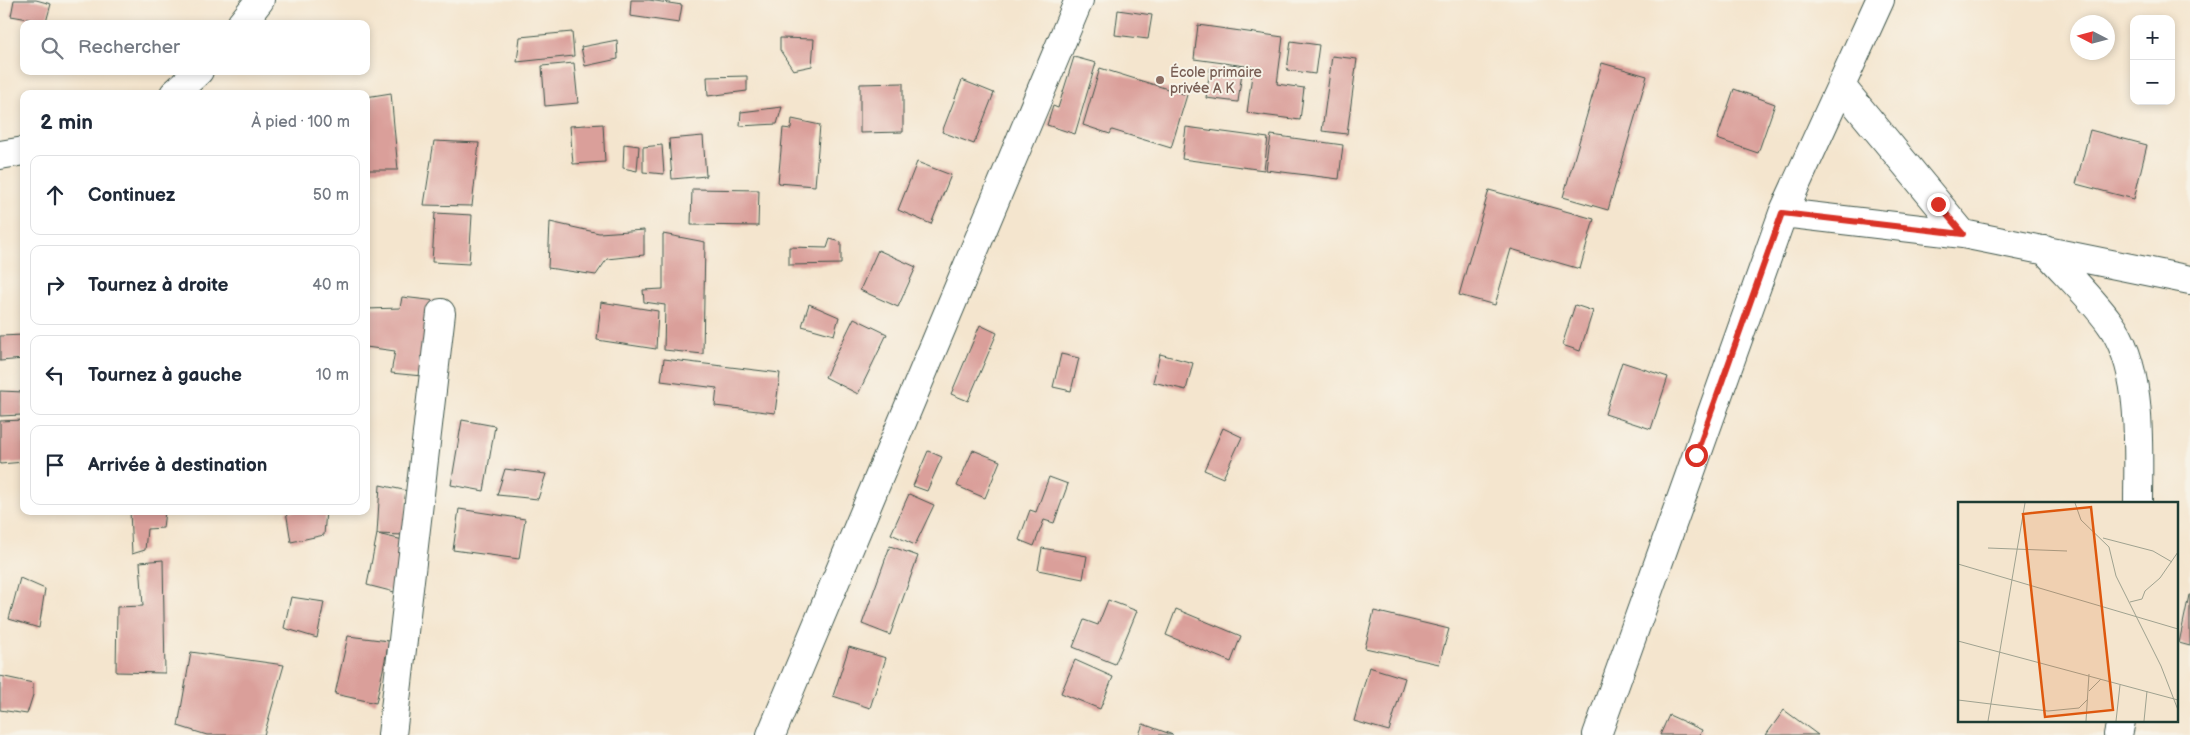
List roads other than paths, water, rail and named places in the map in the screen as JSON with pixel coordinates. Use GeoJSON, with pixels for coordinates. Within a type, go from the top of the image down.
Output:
{"type":"FeatureCollection","features":[{"type":"Feature","properties":{"kind":"street"},"geometry":{"type":"LineString","coordinates":[[244,20],[260,0]]}},
{"type":"Feature","properties":{"kind":"street"},"geometry":{"type":"LineString","coordinates":[[771,735],[1079,0]]}},
{"type":"Feature","properties":{"kind":"street"},"geometry":{"type":"LineString","coordinates":[[1597,735],[1782,213],[1880,0]]}},
{"type":"Feature","properties":{"kind":"street"},"geometry":{"type":"LineString","coordinates":[[178,90],[195,75]]}},
{"type":"Feature","properties":{"kind":"street"},"geometry":{"type":"LineString","coordinates":[[1841,86],[1963,234]]}},
{"type":"Feature","properties":{"kind":"street"},"geometry":{"type":"LineString","coordinates":[[0,155],[20,151]]}},
{"type":"Feature","properties":{"kind":"street"},"geometry":{"type":"LineString","coordinates":[[1782,213],[1963,234],[2190,280]]}},
{"type":"Feature","properties":{"kind":"street"},"geometry":{"type":"LineString","coordinates":[[2045,250],[2110,323],[2128,358],[2138,424],[2138,502]]}},
{"type":"Feature","properties":{"kind":"street"},"geometry":{"type":"LineString","coordinates":[[392,735],[441,313]]}},
{"type":"Feature","properties":{"kind":"street"},"geometry":{"type":"LineString","coordinates":[[2118,735],[2121,722]]}},
{"type":"Feature","properties":{"kind":"place","name":"École primaire privée A K"},"geometry":{"type":"Point","coordinates":[1160,80]}}]}
